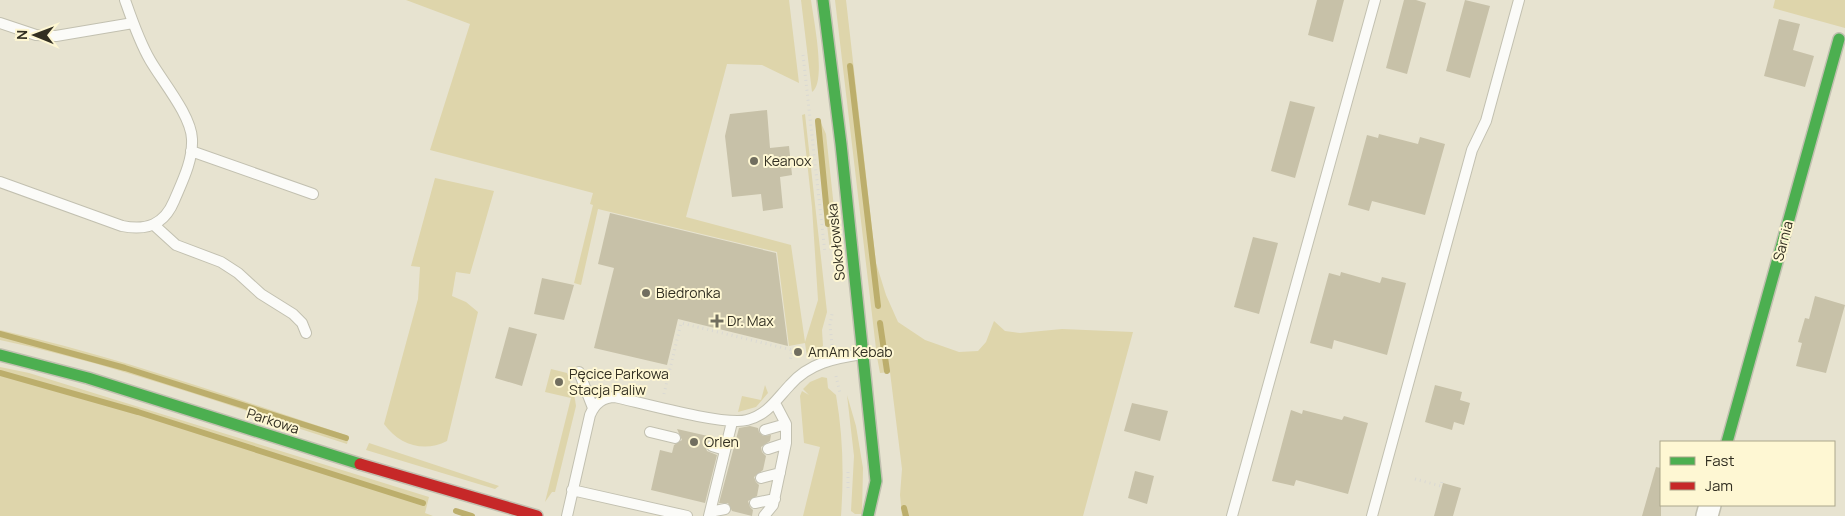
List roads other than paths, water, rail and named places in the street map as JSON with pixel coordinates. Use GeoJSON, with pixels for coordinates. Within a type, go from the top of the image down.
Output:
{"type":"FeatureCollection","features":[{"type":"Feature","properties":{"kind":"street","name":"Sokołowska"},"geometry":{"type":"LineString","coordinates":[[823,0],[876,481],[868,516]]}},
{"type":"Feature","properties":{"kind":"street","name":"Sarnia"},"geometry":{"type":"LineString","coordinates":[[1727,441],[1838,39]]}},
{"type":"Feature","properties":{"kind":"street","name":"Parkowa"},"geometry":{"type":"LineString","coordinates":[[0,355],[88,378],[353,462],[537,516]]}},
{"type":"Feature","properties":{"kind":"street","name":"Sokołowska"},"geometry":{"type":"LineString","coordinates":[[876,481],[886,501]]}},
{"type":"Feature","properties":{"kind":"lane"},"geometry":{"type":"LineString","coordinates":[[0,182],[122,226],[134,228],[154,225],[163,219],[172,204],[187,169],[192,139],[189,125],[170,90],[148,58],[125,0]]}},
{"type":"Feature","properties":{"kind":"lane"},"geometry":{"type":"LineString","coordinates":[[1232,516],[1375,0]]}},
{"type":"Feature","properties":{"kind":"lane"},"geometry":{"type":"LineString","coordinates":[[1372,516],[1472,150],[1486,121],[1519,0]]}},
{"type":"Feature","properties":{"kind":"lane"},"geometry":{"type":"LineString","coordinates":[[0,23],[36,35],[56,36],[133,23]]}},
{"type":"Feature","properties":{"kind":"lane"},"geometry":{"type":"LineString","coordinates":[[191,151],[313,194]]}},
{"type":"Feature","properties":{"kind":"lane"},"geometry":{"type":"LineString","coordinates":[[154,225],[176,245],[221,262],[238,273],[261,294],[293,314],[302,323],[306,333]]}},
{"type":"Feature","properties":{"kind":"lane"},"geometry":{"type":"LineString","coordinates":[[566,516],[593,408],[602,400],[612,397],[732,422],[745,421],[759,416],[798,377],[820,363],[834,358],[863,354]]}},
{"type":"Feature","properties":{"kind":"lane"},"geometry":{"type":"LineString","coordinates":[[579,372],[593,408]]}},
{"type":"Feature","properties":{"kind":"lane"},"geometry":{"type":"LineString","coordinates":[[764,516],[773,505],[775,499],[786,443],[786,424],[775,402]]}},
{"type":"Feature","properties":{"kind":"lane"},"geometry":{"type":"LineString","coordinates":[[710,514],[720,489],[730,443],[732,422]]}},
{"type":"Feature","properties":{"kind":"lane"},"geometry":{"type":"LineString","coordinates":[[764,430],[786,424]]}},
{"type":"Feature","properties":{"kind":"lane"},"geometry":{"type":"LineString","coordinates":[[650,432],[675,438]]}},
{"type":"Feature","properties":{"kind":"lane"},"geometry":{"type":"LineString","coordinates":[[712,446],[730,443]]}},
{"type":"Feature","properties":{"kind":"lane"},"geometry":{"type":"LineString","coordinates":[[768,449],[786,443]]}},
{"type":"Feature","properties":{"kind":"lane"},"geometry":{"type":"LineString","coordinates":[[761,478],[780,473]]}},
{"type":"Feature","properties":{"kind":"lane"},"geometry":{"type":"LineString","coordinates":[[572,490],[687,516]]}},
{"type":"Feature","properties":{"kind":"lane"},"geometry":{"type":"LineString","coordinates":[[755,504],[775,499]]}},
{"type":"Feature","properties":{"kind":"lane"},"geometry":{"type":"LineString","coordinates":[[710,514],[725,509]]}},
{"type":"Feature","properties":{"kind":"waterway"},"geometry":{"type":"LineString","coordinates":[[850,66],[878,306]]}},
{"type":"Feature","properties":{"kind":"waterway"},"geometry":{"type":"LineString","coordinates":[[818,121],[828,224]]}},
{"type":"Feature","properties":{"kind":"waterway"},"geometry":{"type":"LineString","coordinates":[[880,323],[887,371]]}},
{"type":"Feature","properties":{"kind":"waterway"},"geometry":{"type":"LineString","coordinates":[[0,334],[125,368],[346,438]]}},
{"type":"Feature","properties":{"kind":"waterway"},"geometry":{"type":"LineString","coordinates":[[0,373],[138,412],[423,503]]}},
{"type":"Feature","properties":{"kind":"waterway"},"geometry":{"type":"LineString","coordinates":[[904,508],[906,516]]}},
{"type":"Feature","properties":{"kind":"waterway"},"geometry":{"type":"LineString","coordinates":[[456,511],[472,516]]}},
{"type":"Feature","properties":{"kind":"place","name":"Keanox"},"geometry":{"type":"Point","coordinates":[754,161]}},
{"type":"Feature","properties":{"kind":"place","name":"Biedronka"},"geometry":{"type":"Point","coordinates":[646,293]}},
{"type":"Feature","properties":{"kind":"place","name":"Dr. Max"},"geometry":{"type":"Point","coordinates":[717,321]}},
{"type":"Feature","properties":{"kind":"place","name":"AmAm Kebab"},"geometry":{"type":"Point","coordinates":[798,352]}},
{"type":"Feature","properties":{"kind":"place","name":"Pęcice Parkowa Stacja Paliw"},"geometry":{"type":"Point","coordinates":[559,382]}},
{"type":"Feature","properties":{"kind":"place","name":"Orlen"},"geometry":{"type":"Point","coordinates":[694,442]}}]}
